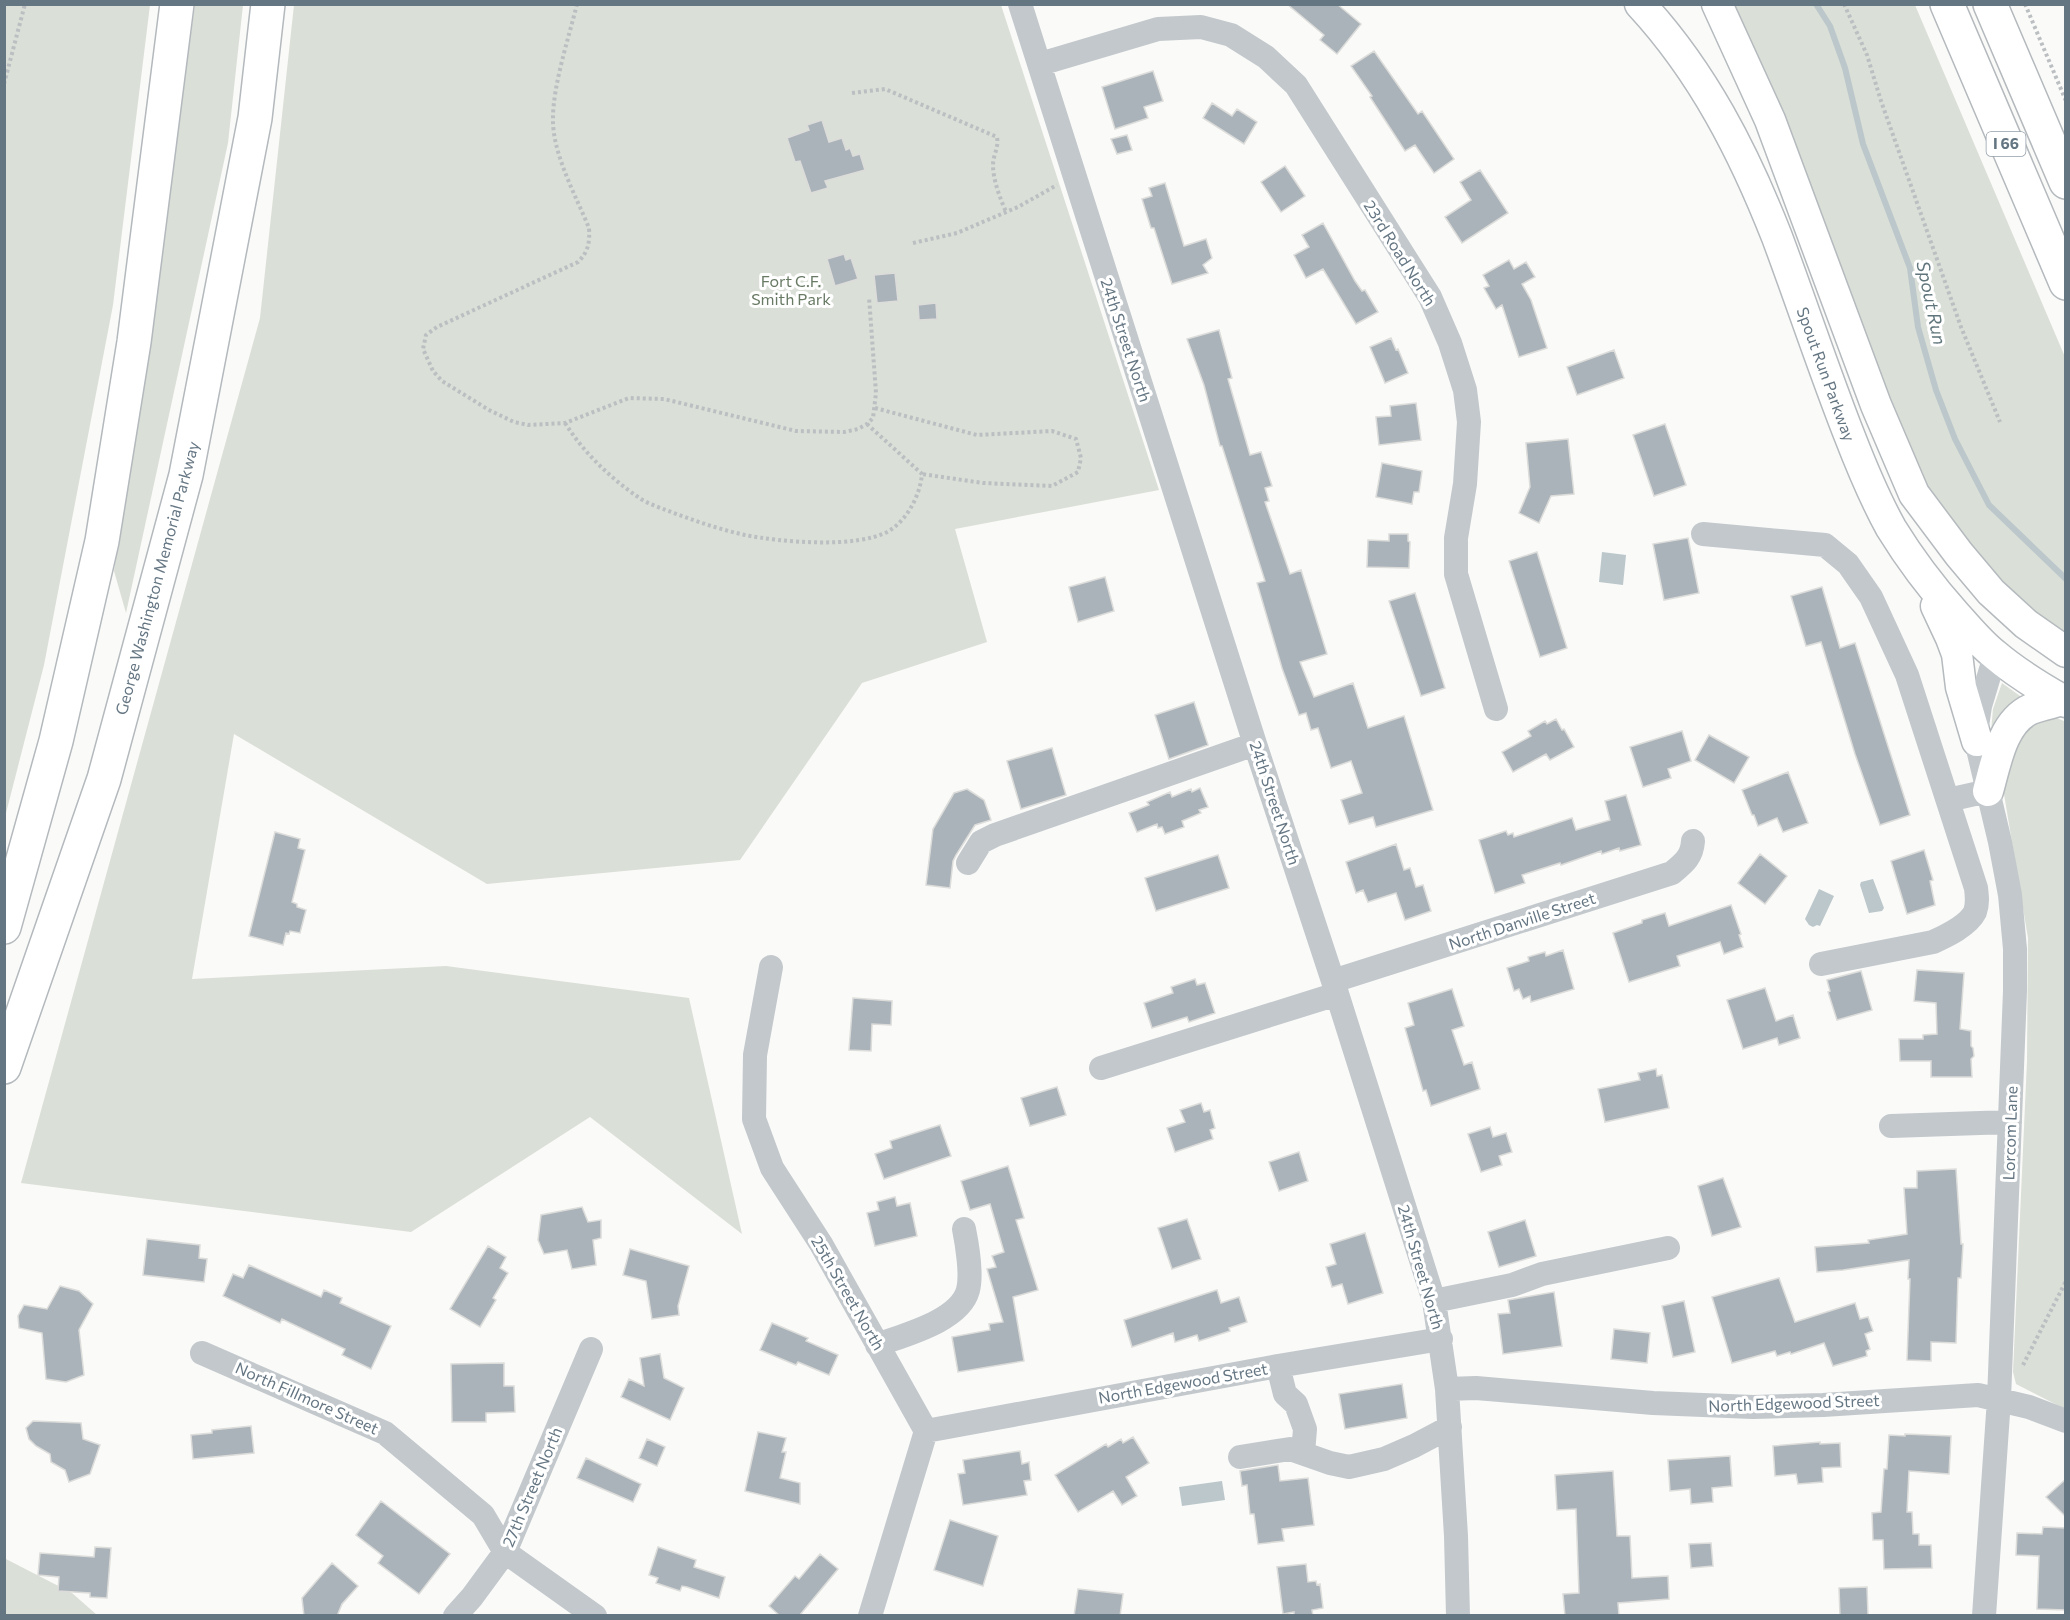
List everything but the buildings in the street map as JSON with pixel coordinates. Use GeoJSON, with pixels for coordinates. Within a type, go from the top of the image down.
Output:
{"type":"FeatureCollection","features":[{"type":"Feature","properties":{"kind":"highway"},"geometry":{"type":"LineString","coordinates":[[4,927],[56,741],[102,541],[134,342],[177,4]]}},
{"type":"Feature","properties":{"kind":"highway","name":"George Washington Memorial Parkway"},"geometry":{"type":"LineString","coordinates":[[4,1067],[104,779],[186,475],[255,118],[268,4]]}},
{"type":"Feature","properties":{"kind":"highway","name":"I 66"},"geometry":{"type":"LineString","coordinates":[[1947,4],[2066,283]]}},
{"type":"Feature","properties":{"kind":"highway","name":"I 66"},"geometry":{"type":"LineString","coordinates":[[1990,4],[2066,182]]}},
{"type":"Feature","properties":{"kind":"main road","name":"Spout Run Parkway"},"geometry":{"type":"LineString","coordinates":[[1640,4],[1696,74],[1734,140],[1777,238],[1829,384],[1869,484],[1890,526],[1916,566],[1995,656],[2064,701]]}},
{"type":"Feature","properties":{"kind":"main road"},"geometry":{"type":"LineString","coordinates":[[1717,4],[1770,120],[1876,405],[1936,540],[1986,609],[1994,629],[1995,656]]}},
{"type":"Feature","properties":{"kind":"main road"},"geometry":{"type":"LineString","coordinates":[[1914,494],[1991,592],[2026,624],[2066,652]]}},
{"type":"Feature","properties":{"kind":"main road"},"geometry":{"type":"LineString","coordinates":[[1916,566],[1952,638],[1961,687],[1977,741]]}},
{"type":"Feature","properties":{"kind":"main road"},"geometry":{"type":"LineString","coordinates":[[1995,656],[2008,649],[2022,649],[2041,655],[2066,668]]}},
{"type":"Feature","properties":{"kind":"main road"},"geometry":{"type":"LineString","coordinates":[[1988,790],[2005,738],[2013,723],[2033,708],[2064,701]]}},
{"type":"Feature","properties":{"kind":"street","name":"24th Street North"},"geometry":{"type":"LineString","coordinates":[[1020,4],[1434,1301],[1441,1339],[1450,1427],[1458,1616]]}},
{"type":"Feature","properties":{"kind":"street","name":"23rd Road North"},"geometry":{"type":"LineString","coordinates":[[1040,64],[1158,29],[1201,27],[1231,35],[1266,57],[1296,85],[1430,297],[1450,343],[1465,390],[1469,422],[1465,484],[1456,538],[1456,574],[1496,709]]}},
{"type":"Feature","properties":{"kind":"street"},"geometry":{"type":"LineString","coordinates":[[1703,534],[1825,545],[1848,564],[1871,597],[1907,675],[1976,888],[1977,903],[1974,913],[1949,935],[1933,942],[1821,964]]}},
{"type":"Feature","properties":{"kind":"street","name":"Lorcom Lane"},"geometry":{"type":"LineString","coordinates":[[1984,1616],[1999,1399],[2015,991],[2014,932],[2007,877],[1977,741],[1980,706],[1995,656]]}},
{"type":"Feature","properties":{"kind":"street"},"geometry":{"type":"LineString","coordinates":[[968,863],[981,842],[995,835],[1255,744]]}},
{"type":"Feature","properties":{"kind":"street"},"geometry":{"type":"LineString","coordinates":[[1948,800],[1988,790]]}},
{"type":"Feature","properties":{"kind":"street","name":"North Danville Street"},"geometry":{"type":"LineString","coordinates":[[1101,1068],[1672,873],[1687,861],[1692,851],[1693,841]]}},
{"type":"Feature","properties":{"kind":"street","name":"25th Street North"},"geometry":{"type":"LineString","coordinates":[[771,967],[755,1055],[754,1119],[772,1168],[821,1244],[926,1431]]}},
{"type":"Feature","properties":{"kind":"street"},"geometry":{"type":"LineString","coordinates":[[1891,1126],[2010,1122]]}},
{"type":"Feature","properties":{"kind":"street"},"geometry":{"type":"LineString","coordinates":[[878,1345],[942,1320],[958,1306],[968,1291],[968,1250],[964,1229]]}},
{"type":"Feature","properties":{"kind":"street"},"geometry":{"type":"LineString","coordinates":[[1434,1301],[1512,1286],[1542,1274],[1668,1248]]}},
{"type":"Feature","properties":{"kind":"street","name":"North Edgewood Street"},"geometry":{"type":"LineString","coordinates":[[926,1431],[1278,1366],[1441,1339]]}},
{"type":"Feature","properties":{"kind":"street","name":"27th Street North"},"geometry":{"type":"LineString","coordinates":[[455,1616],[505,1552],[591,1349]]}},
{"type":"Feature","properties":{"kind":"street","name":"North Fillmore Street"},"geometry":{"type":"LineString","coordinates":[[202,1353],[385,1432],[483,1515],[505,1552],[595,1616]]}},
{"type":"Feature","properties":{"kind":"street"},"geometry":{"type":"LineString","coordinates":[[1278,1366],[1285,1394],[1296,1404],[1305,1429],[1303,1453]]}},
{"type":"Feature","properties":{"kind":"street","name":"North Edgewood Street"},"geometry":{"type":"LineString","coordinates":[[1447,1389],[1483,1389],[1719,1407],[1823,1405],[1969,1395],[1999,1399],[2029,1407],[2066,1421]]}},
{"type":"Feature","properties":{"kind":"street"},"geometry":{"type":"LineString","coordinates":[[1240,1457],[1290,1449],[1349,1467],[1384,1459],[1450,1427]]}},
{"type":"Feature","properties":{"kind":"street"},"geometry":{"type":"LineString","coordinates":[[870,1616],[926,1431]]}},
{"type":"Feature","properties":{"kind":"path"},"geometry":{"type":"LineString","coordinates":[[4,84],[25,4]]}},
{"type":"Feature","properties":{"kind":"path"},"geometry":{"type":"LineString","coordinates":[[577,4],[553,118],[556,144],[589,228],[590,241],[586,254],[578,262],[437,327],[426,335],[423,349],[442,381],[489,410],[514,422],[528,425],[565,423],[629,398],[664,399],[796,431],[844,432],[867,424],[873,418],[875,408],[876,393],[869,297]]}},
{"type":"Feature","properties":{"kind":"path"},"geometry":{"type":"LineString","coordinates":[[1844,4],[1867,55],[1957,316],[2000,422]]}},
{"type":"Feature","properties":{"kind":"path"},"geometry":{"type":"LineString","coordinates":[[2025,4],[2066,101]]}},
{"type":"Feature","properties":{"kind":"path"},"geometry":{"type":"LineString","coordinates":[[852,93],[885,89],[997,137],[999,145],[993,165],[1000,198],[1006,212]]}},
{"type":"Feature","properties":{"kind":"path"},"geometry":{"type":"LineString","coordinates":[[913,243],[957,233],[1006,212],[1074,178]]}},
{"type":"Feature","properties":{"kind":"path"},"geometry":{"type":"LineString","coordinates":[[867,424],[922,474],[982,483],[1052,486],[1078,472],[1081,458],[1077,439],[1052,431],[977,435],[875,408]]}},
{"type":"Feature","properties":{"kind":"path"},"geometry":{"type":"LineString","coordinates":[[565,423],[579,445],[606,472],[643,501],[697,522],[745,535],[838,542],[866,539],[889,530],[912,508],[921,485],[922,474]]}},
{"type":"Feature","properties":{"kind":"path"},"geometry":{"type":"LineString","coordinates":[[2023,1367],[2066,1281]]}},
{"type":"Feature","properties":{"kind":"green space"},"geometry":{"type":"Polygon","coordinates":[[[5,4],[150,5],[113,305],[44,665],[5,817],[5,4]]]}},
{"type":"Feature","properties":{"kind":"green space"},"geometry":{"type":"Polygon","coordinates":[[[195,5],[243,5],[228,143],[126,613],[114,571],[195,5]]]}},
{"type":"Feature","properties":{"kind":"green space","name":"Fort C.F. Smith Park"},"geometry":{"type":"Polygon","coordinates":[[[294,5],[1001,5],[1159,490],[955,529],[987,642],[862,683],[740,860],[487,884],[234,734],[192,979],[446,966],[689,998],[742,1234],[590,1117],[411,1232],[21,1183],[260,318],[294,5]]]}},
{"type":"Feature","properties":{"kind":"green space"},"geometry":{"type":"Polygon","coordinates":[[[1732,5],[1915,5],[2065,357],[2065,637],[1981,571],[1930,497],[1896,423],[1753,45],[1732,5]]]}},
{"type":"Feature","properties":{"kind":"green space"},"geometry":{"type":"Polygon","coordinates":[[[2002,683],[2027,701],[1990,743],[1993,709],[2002,683]]]}},
{"type":"Feature","properties":{"kind":"green space"},"geometry":{"type":"Polygon","coordinates":[[[2050,718],[2066,722],[2065,1409],[2016,1384],[2013,1372],[2027,1061],[2028,938],[2003,788],[2017,727],[2050,718]]]}},
{"type":"Feature","properties":{"kind":"green space"},"geometry":{"type":"Polygon","coordinates":[[[4,1558],[72,1593],[97,1615],[5,1615],[4,1558]]]}},
{"type":"Feature","properties":{"kind":"shaded area"},"geometry":{"type":"Polygon","coordinates":[[[1602,552],[1626,555],[1623,585],[1599,582],[1602,552]]]}},
{"type":"Feature","properties":{"kind":"shaded area"},"geometry":{"type":"Polygon","coordinates":[[[1873,879],[1884,908],[1882,911],[1869,913],[1860,885],[1861,882],[1873,879]]]}},
{"type":"Feature","properties":{"kind":"shaded area"},"geometry":{"type":"Polygon","coordinates":[[[1819,889],[1834,896],[1820,926],[1813,927],[1805,919],[1819,889]]]}},
{"type":"Feature","properties":{"kind":"shaded area"},"geometry":{"type":"Polygon","coordinates":[[[1222,1481],[1225,1500],[1182,1506],[1179,1487],[1222,1481]]]}},
{"type":"Feature","properties":{"kind":"waterway","name":"Spout Run"},"geometry":{"type":"LineString","coordinates":[[1816,4],[1830,26],[1845,68],[1863,144],[1910,268],[1918,327],[1936,390],[1955,439],[1989,505],[2066,579]]}}]}
